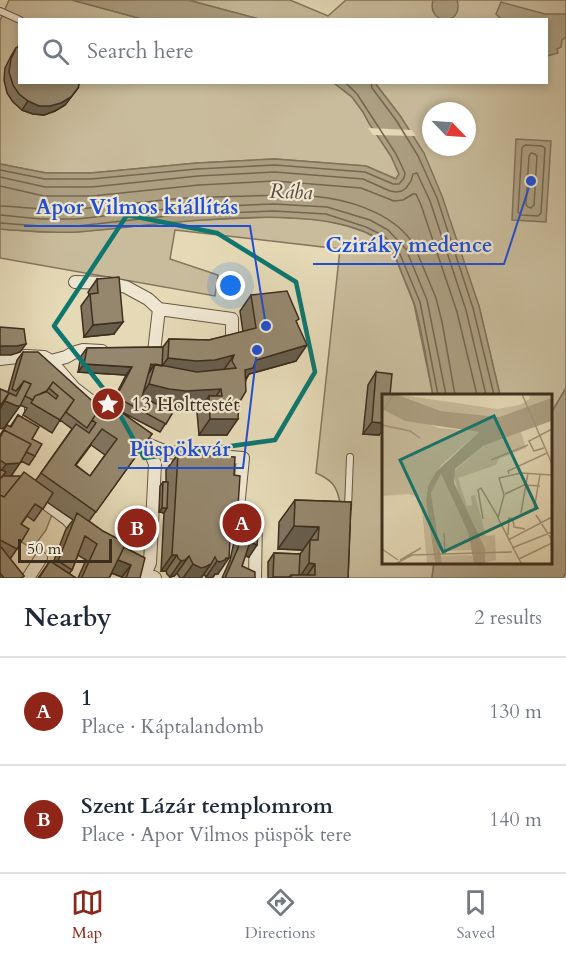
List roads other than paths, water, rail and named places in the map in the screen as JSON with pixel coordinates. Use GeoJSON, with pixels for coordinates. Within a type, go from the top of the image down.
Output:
{"type":"FeatureCollection","features":[{"type":"Feature","properties":{"kind":"street"},"geometry":{"type":"LineString","coordinates":[[75,282],[108,283],[126,287],[148,299],[159,309],[232,319],[232,343],[213,348]]}},
{"type":"Feature","properties":{"kind":"street"},"geometry":{"type":"LineString","coordinates":[[154,352],[159,309]]}},
{"type":"Feature","properties":{"kind":"street"},"geometry":{"type":"LineString","coordinates":[[51,361],[83,350],[119,351]]}},
{"type":"Feature","properties":{"kind":"street"},"geometry":{"type":"LineString","coordinates":[[0,358],[27,356],[44,357],[51,361],[74,388],[147,444],[167,452],[243,458],[237,518],[219,578]]}},
{"type":"Feature","properties":{"kind":"street"},"geometry":{"type":"LineString","coordinates":[[0,397],[18,407],[5,433],[0,431]]}},
{"type":"Feature","properties":{"kind":"street"},"geometry":{"type":"LineString","coordinates":[[116,555],[148,576],[155,464],[147,444]]}},
{"type":"Feature","properties":{"kind":"street"},"geometry":{"type":"LineString","coordinates":[[25,489],[67,519],[90,541]]}},
{"type":"Feature","properties":{"kind":"street"},"geometry":{"type":"LineString","coordinates":[[237,518],[256,518],[255,578]]}},
{"type":"Feature","properties":{"kind":"street"},"geometry":{"type":"LineString","coordinates":[[28,578],[41,558]]}},
{"type":"Feature","properties":{"kind":"lane"},"geometry":{"type":"LineString","coordinates":[[0,11],[18,19]]}},
{"type":"Feature","properties":{"kind":"lane"},"geometry":{"type":"LineString","coordinates":[[348,514],[351,458]]}},
{"type":"Feature","properties":{"kind":"water"},"geometry":{"type":"Polygon","coordinates":[[[72,0],[188,0],[255,18],[138,18],[72,0]]]}},
{"type":"Feature","properties":{"kind":"water"},"geometry":{"type":"Polygon","coordinates":[[[433,0],[457,0],[456,15],[451,18],[440,18],[432,9],[433,0]]]}},
{"type":"Feature","properties":{"kind":"water"},"geometry":{"type":"Polygon","coordinates":[[[501,2],[545,14],[566,14],[566,37],[562,40],[561,47],[557,49],[558,53],[548,56],[548,18],[500,18],[496,14],[501,2]]]}},
{"type":"Feature","properties":{"kind":"water","name":"Rába"},"geometry":{"type":"Polygon","coordinates":[[[335,84],[376,84],[401,117],[422,150],[422,156],[425,156],[442,196],[479,306],[500,394],[433,394],[415,306],[394,255],[372,235],[337,223],[294,218],[246,218],[196,220],[77,232],[0,229],[0,164],[46,173],[91,173],[197,163],[275,159],[366,166],[396,179],[399,174],[391,156],[352,97],[335,84]]]}},
{"type":"Feature","properties":{"kind":"water"},"geometry":{"type":"Polygon","coordinates":[[[516,139],[551,141],[546,222],[512,220],[516,139]]]}},
{"type":"Feature","properties":{"kind":"water"},"geometry":{"type":"Polygon","coordinates":[[[566,388],[566,573],[563,578],[432,578],[434,563],[551,563],[551,413],[566,388]]]}},
{"type":"Feature","properties":{"kind":"place","name":"Cziráky medence"},"geometry":{"type":"Point","coordinates":[531,181]}},
{"type":"Feature","properties":{"kind":"place","name":"Apor Vilmos kiállítás"},"geometry":{"type":"Point","coordinates":[266,326]}},
{"type":"Feature","properties":{"kind":"place","name":"Püspökvár"},"geometry":{"type":"Point","coordinates":[257,350]}},
{"type":"Feature","properties":{"kind":"place","name":"13 Holttestét"},"geometry":{"type":"Point","coordinates":[108,404]}},
{"type":"Feature","properties":{"kind":"place","name":"1"},"geometry":{"type":"Point","coordinates":[242,523]}},
{"type":"Feature","properties":{"kind":"place","name":"Szent Lázár templomrom"},"geometry":{"type":"Point","coordinates":[137,528]}}]}
